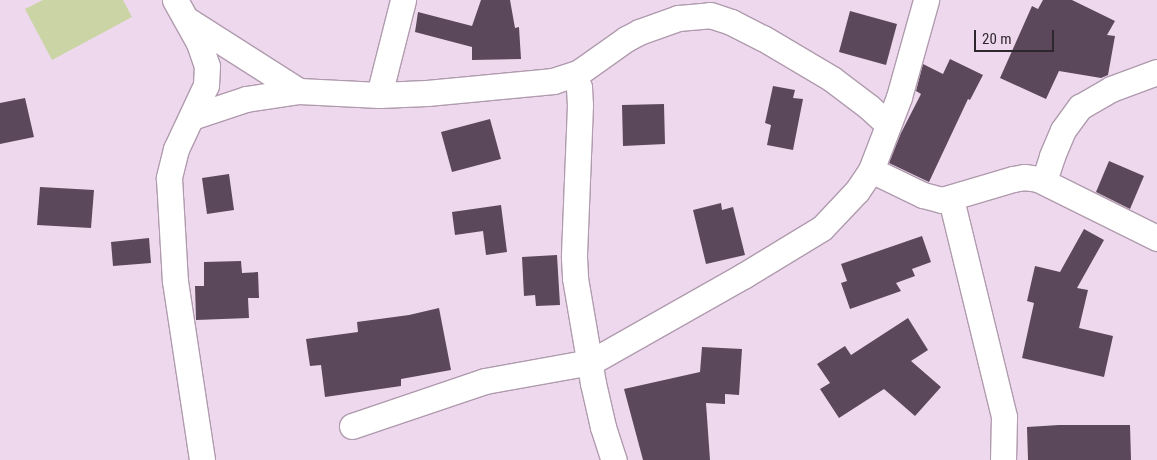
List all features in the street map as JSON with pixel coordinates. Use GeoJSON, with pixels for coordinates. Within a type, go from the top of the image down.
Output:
{"type":"FeatureCollection","features":[{"type":"Feature","properties":{"kind":"street"},"geometry":{"type":"LineString","coordinates":[[379,95],[403,0]]}},
{"type":"Feature","properties":{"kind":"street"},"geometry":{"type":"LineString","coordinates":[[352,426],[485,381],[591,362],[743,276],[822,228],[857,191],[871,170],[899,97],[926,0]]}},
{"type":"Feature","properties":{"kind":"street"},"geometry":{"type":"LineString","coordinates":[[181,10],[299,91]]}},
{"type":"Feature","properties":{"kind":"street"},"geometry":{"type":"LineString","coordinates":[[181,10],[204,54],[208,66],[206,85],[173,158],[169,186],[175,281],[202,460]]}},
{"type":"Feature","properties":{"kind":"street"},"geometry":{"type":"LineString","coordinates":[[192,117],[246,99],[299,91],[379,95],[534,84],[574,76],[626,38],[639,32],[678,18],[710,15],[731,22],[763,38],[832,79],[863,102],[888,125]]}},
{"type":"Feature","properties":{"kind":"street"},"geometry":{"type":"LineString","coordinates":[[1044,181],[1059,138],[1069,121],[1080,108],[1111,89],[1157,72]]}},
{"type":"Feature","properties":{"kind":"street"},"geometry":{"type":"LineString","coordinates":[[574,76],[579,87],[580,105],[574,268],[579,306],[603,427],[614,460]]}},
{"type":"Feature","properties":{"kind":"street"},"geometry":{"type":"LineString","coordinates":[[871,170],[934,200],[951,198],[1024,177],[1044,181],[1157,238]]}},
{"type":"Feature","properties":{"kind":"street"},"geometry":{"type":"LineString","coordinates":[[951,198],[1004,417],[1003,460]]}},
{"type":"Feature","properties":{"kind":"green space"},"geometry":{"type":"Polygon","coordinates":[[[43,0],[123,0],[132,17],[52,60],[25,9],[43,0]]]}},
{"type":"Feature","properties":{"kind":"building"},"geometry":{"type":"Polygon","coordinates":[[[481,0],[510,0],[515,28],[519,27],[521,59],[472,60],[472,47],[415,32],[418,12],[472,26],[481,0]]]}},
{"type":"Feature","properties":{"kind":"building"},"geometry":{"type":"Polygon","coordinates":[[[1043,0],[1072,0],[1115,21],[1107,35],[1115,36],[1108,75],[1101,78],[1059,71],[1046,99],[1000,78],[1032,6],[1038,9],[1043,0]]]}},
{"type":"Feature","properties":{"kind":"building"},"geometry":{"type":"Polygon","coordinates":[[[850,11],[897,24],[886,65],[839,52],[850,11]]]}},
{"type":"Feature","properties":{"kind":"building"},"geometry":{"type":"Polygon","coordinates":[[[950,59],[983,75],[970,100],[968,99],[929,182],[889,163],[901,133],[921,94],[916,91],[923,64],[943,74],[950,59]]]}},
{"type":"Feature","properties":{"kind":"building"},"geometry":{"type":"Polygon","coordinates":[[[773,86],[795,90],[793,98],[803,99],[793,150],[767,145],[771,125],[765,123],[773,86]]]}},
{"type":"Feature","properties":{"kind":"building"},"geometry":{"type":"Polygon","coordinates":[[[25,98],[34,137],[0,144],[0,103],[25,98]]]}},
{"type":"Feature","properties":{"kind":"building"},"geometry":{"type":"Polygon","coordinates":[[[664,104],[665,144],[623,146],[622,105],[664,104]]]}},
{"type":"Feature","properties":{"kind":"building"},"geometry":{"type":"Polygon","coordinates":[[[490,119],[501,159],[452,172],[441,132],[490,119]]]}},
{"type":"Feature","properties":{"kind":"building"},"geometry":{"type":"Polygon","coordinates":[[[1109,161],[1144,176],[1130,209],[1096,192],[1109,161]]]}},
{"type":"Feature","properties":{"kind":"building"},"geometry":{"type":"Polygon","coordinates":[[[229,174],[234,210],[207,214],[202,178],[229,174]]]}},
{"type":"Feature","properties":{"kind":"building"},"geometry":{"type":"Polygon","coordinates":[[[40,187],[94,190],[91,228],[37,225],[40,187]]]}},
{"type":"Feature","properties":{"kind":"building"},"geometry":{"type":"Polygon","coordinates":[[[721,203],[722,210],[733,207],[745,255],[706,264],[693,210],[721,203]]]}},
{"type":"Feature","properties":{"kind":"building"},"geometry":{"type":"Polygon","coordinates":[[[501,205],[507,252],[486,255],[483,231],[455,235],[452,212],[501,205]]]}},
{"type":"Feature","properties":{"kind":"building"},"geometry":{"type":"Polygon","coordinates":[[[1084,229],[1104,240],[1077,288],[1088,290],[1079,328],[1113,336],[1104,377],[1022,358],[1034,303],[1027,301],[1035,266],[1060,272],[1084,229]]]}},
{"type":"Feature","properties":{"kind":"building"},"geometry":{"type":"Polygon","coordinates":[[[922,236],[931,262],[912,269],[915,276],[896,283],[901,291],[850,309],[841,283],[847,281],[841,264],[922,236]]]}},
{"type":"Feature","properties":{"kind":"building"},"geometry":{"type":"Polygon","coordinates":[[[149,238],[151,263],[113,266],[111,242],[149,238]]]}},
{"type":"Feature","properties":{"kind":"building"},"geometry":{"type":"Polygon","coordinates":[[[557,255],[560,305],[536,306],[535,295],[524,296],[522,257],[557,255]]]}},
{"type":"Feature","properties":{"kind":"building"},"geometry":{"type":"Polygon","coordinates":[[[241,261],[242,273],[258,272],[259,298],[248,298],[249,318],[196,320],[195,286],[204,286],[204,262],[241,261]]]}},
{"type":"Feature","properties":{"kind":"building"},"geometry":{"type":"Polygon","coordinates":[[[439,308],[451,370],[401,379],[401,386],[325,397],[321,365],[310,366],[306,339],[358,332],[357,322],[409,315],[439,308]]]}},
{"type":"Feature","properties":{"kind":"building"},"geometry":{"type":"Polygon","coordinates":[[[908,318],[928,350],[911,361],[941,387],[915,416],[884,389],[839,418],[820,389],[830,383],[817,364],[845,346],[851,355],[908,318]]]}},
{"type":"Feature","properties":{"kind":"building"},"geometry":{"type":"Polygon","coordinates":[[[702,347],[742,349],[739,395],[725,394],[725,404],[706,403],[710,460],[643,460],[624,389],[700,372],[702,347]]]}},
{"type":"Feature","properties":{"kind":"building"},"geometry":{"type":"Polygon","coordinates":[[[1130,425],[1131,460],[1028,460],[1027,427],[1130,425]]]}}]}
